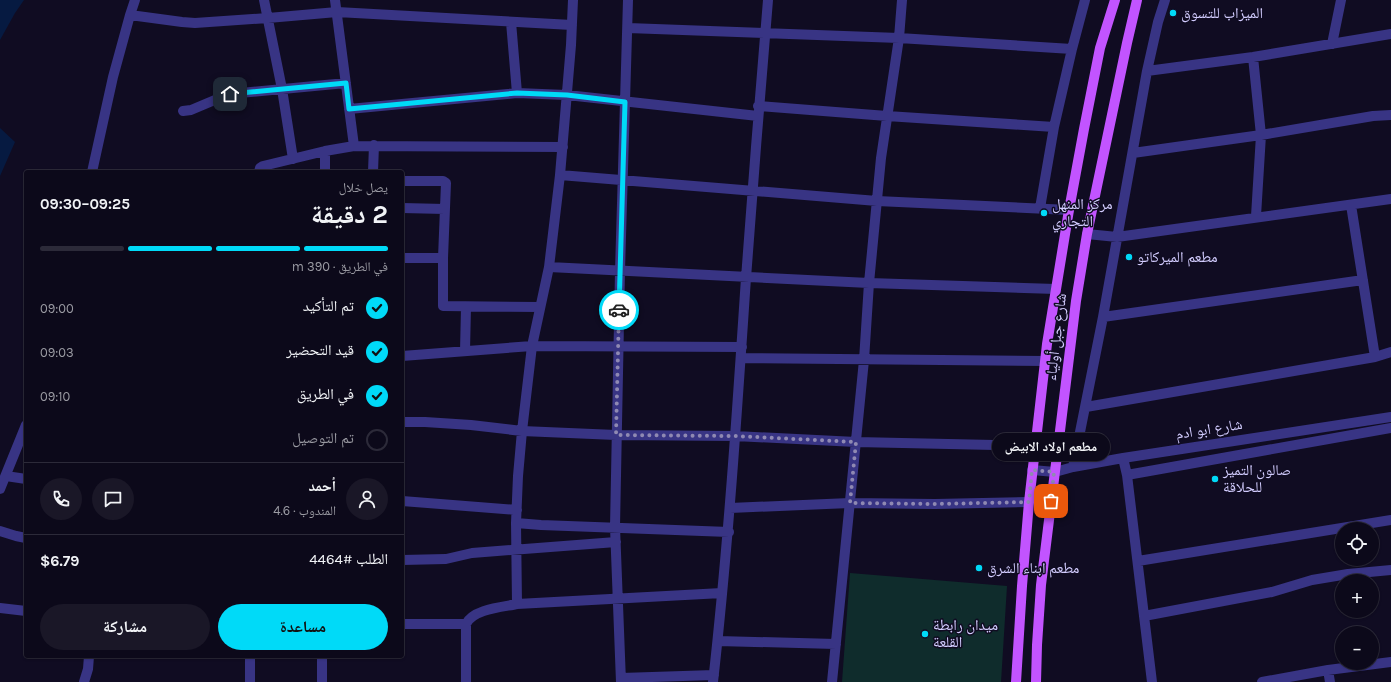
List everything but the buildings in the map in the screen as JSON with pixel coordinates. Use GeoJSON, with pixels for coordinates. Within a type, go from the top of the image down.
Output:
{"type":"FeatureCollection","features":[{"type":"Feature","properties":{"kind":"main road","name":"شارع جبل أولياء"},"geometry":{"type":"LineString","coordinates":[[1016,682],[1029,502],[1045,361],[1069,210],[1100,48],[1115,0]]}},
{"type":"Feature","properties":{"kind":"main road","name":"شارع جبل أولياء"},"geometry":{"type":"LineString","coordinates":[[1036,682],[1041,585],[1076,301],[1087,234],[1137,0]]}},
{"type":"Feature","properties":{"kind":"street"},"geometry":{"type":"LineString","coordinates":[[92,170],[113,77],[130,15],[136,0]]}},
{"type":"Feature","properties":{"kind":"street"},"geometry":{"type":"LineString","coordinates":[[264,0],[282,89],[293,159]]}},
{"type":"Feature","properties":{"kind":"street"},"geometry":{"type":"LineString","coordinates":[[336,0],[336,12],[354,146]]}},
{"type":"Feature","properties":{"kind":"street"},"geometry":{"type":"LineString","coordinates":[[518,604],[516,523],[522,431],[532,346],[550,267],[563,147],[573,0]]}},
{"type":"Feature","properties":{"kind":"street"},"geometry":{"type":"LineString","coordinates":[[628,0],[618,347],[615,527],[621,680],[713,679],[718,641],[730,508],[746,277],[754,190],[758,111],[768,0]]}},
{"type":"Feature","properties":{"kind":"street"},"geometry":{"type":"LineString","coordinates":[[832,682],[864,360],[869,283],[882,150],[899,38],[902,0]]}},
{"type":"Feature","properties":{"kind":"street"},"geometry":{"type":"LineString","coordinates":[[1040,208],[1054,127],[1085,0]]}},
{"type":"Feature","properties":{"kind":"street"},"geometry":{"type":"LineString","coordinates":[[1073,467],[1103,317],[1147,71],[1158,22],[1165,0]]}},
{"type":"Feature","properties":{"kind":"street"},"geometry":{"type":"LineString","coordinates":[[1332,44],[1341,0]]}},
{"type":"Feature","properties":{"kind":"street"},"geometry":{"type":"LineString","coordinates":[[130,15],[182,22],[268,18],[336,12],[572,25]]}},
{"type":"Feature","properties":{"kind":"street"},"geometry":{"type":"LineString","coordinates":[[511,22],[517,93]]}},
{"type":"Feature","properties":{"kind":"street"},"geometry":{"type":"LineString","coordinates":[[628,28],[899,38],[1072,50]]}},
{"type":"Feature","properties":{"kind":"street"},"geometry":{"type":"LineString","coordinates":[[1147,71],[1253,57],[1391,34]]}},
{"type":"Feature","properties":{"kind":"street"},"geometry":{"type":"LineString","coordinates":[[1253,57],[1261,135],[1256,216]]}},
{"type":"Feature","properties":{"kind":"street"},"geometry":{"type":"LineString","coordinates":[[183,111],[191,110],[230,94],[346,83]]}},
{"type":"Feature","properties":{"kind":"street"},"geometry":{"type":"LineString","coordinates":[[349,109],[517,93],[567,95],[625,102],[758,111],[887,116],[1054,127]]}},
{"type":"Feature","properties":{"kind":"street"},"geometry":{"type":"LineString","coordinates":[[1133,153],[1261,135],[1373,116],[1391,115]]}},
{"type":"Feature","properties":{"kind":"street"},"geometry":{"type":"LineString","coordinates":[[373,170],[374,145]]}},
{"type":"Feature","properties":{"kind":"street"},"geometry":{"type":"LineString","coordinates":[[260,170],[261,166],[325,151],[354,146],[563,147]]}},
{"type":"Feature","properties":{"kind":"street"},"geometry":{"type":"LineString","coordinates":[[325,151],[325,170]]}},
{"type":"Feature","properties":{"kind":"street"},"geometry":{"type":"LineString","coordinates":[[560,175],[877,201],[1069,210]]}},
{"type":"Feature","properties":{"kind":"street"},"geometry":{"type":"LineString","coordinates":[[404,180],[445,182],[442,306],[540,307]]}},
{"type":"Feature","properties":{"kind":"street"},"geometry":{"type":"LineString","coordinates":[[1087,234],[1117,237],[1256,216],[1391,199]]}},
{"type":"Feature","properties":{"kind":"street"},"geometry":{"type":"LineString","coordinates":[[1351,205],[1375,357]]}},
{"type":"Feature","properties":{"kind":"street"},"geometry":{"type":"LineString","coordinates":[[404,208],[445,209]]}},
{"type":"Feature","properties":{"kind":"street"},"geometry":{"type":"LineString","coordinates":[[404,258],[443,258]]}},
{"type":"Feature","properties":{"kind":"street"},"geometry":{"type":"LineString","coordinates":[[550,267],[869,283],[1056,289]]}},
{"type":"Feature","properties":{"kind":"street"},"geometry":{"type":"LineString","coordinates":[[1103,317],[1362,280]]}},
{"type":"Feature","properties":{"kind":"street"},"geometry":{"type":"LineString","coordinates":[[465,352],[466,307]]}},
{"type":"Feature","properties":{"kind":"street"},"geometry":{"type":"LineString","coordinates":[[404,356],[532,346],[742,347]]}},
{"type":"Feature","properties":{"kind":"street"},"geometry":{"type":"LineString","coordinates":[[1086,407],[1375,357],[1391,352]]}},
{"type":"Feature","properties":{"kind":"street"},"geometry":{"type":"LineString","coordinates":[[741,358],[1045,361]]}},
{"type":"Feature","properties":{"kind":"street","name":"شارع ابو ادم"},"geometry":{"type":"LineString","coordinates":[[1032,470],[1054,472],[1123,458],[1391,416]]}},
{"type":"Feature","properties":{"kind":"street"},"geometry":{"type":"LineString","coordinates":[[404,422],[471,425],[522,431],[616,435],[735,436],[856,442],[1035,446]]}},
{"type":"Feature","properties":{"kind":"street"},"geometry":{"type":"LineString","coordinates":[[1127,475],[1391,428]]}},
{"type":"Feature","properties":{"kind":"street"},"geometry":{"type":"LineString","coordinates":[[0,490],[24,430]]}},
{"type":"Feature","properties":{"kind":"street"},"geometry":{"type":"LineString","coordinates":[[1123,458],[1127,475],[1152,682]]}},
{"type":"Feature","properties":{"kind":"street"},"geometry":{"type":"LineString","coordinates":[[6,476],[24,479]]}},
{"type":"Feature","properties":{"kind":"street"},"geometry":{"type":"LineString","coordinates":[[404,501],[517,510]]}},
{"type":"Feature","properties":{"kind":"street"},"geometry":{"type":"LineString","coordinates":[[730,508],[850,503],[935,504],[1029,502]]}},
{"type":"Feature","properties":{"kind":"street"},"geometry":{"type":"LineString","coordinates":[[1138,561],[1391,520]]}},
{"type":"Feature","properties":{"kind":"street"},"geometry":{"type":"LineString","coordinates":[[516,523],[728,532]]}},
{"type":"Feature","properties":{"kind":"street"},"geometry":{"type":"LineString","coordinates":[[0,531],[24,538]]}},
{"type":"Feature","properties":{"kind":"street"},"geometry":{"type":"LineString","coordinates":[[404,560],[446,559],[472,553],[616,542]]}},
{"type":"Feature","properties":{"kind":"street"},"geometry":{"type":"LineString","coordinates":[[1144,616],[1272,592],[1312,580],[1348,574],[1391,570]]}},
{"type":"Feature","properties":{"kind":"street"},"geometry":{"type":"LineString","coordinates":[[466,682],[466,624],[477,614],[518,604],[722,592]]}},
{"type":"Feature","properties":{"kind":"street"},"geometry":{"type":"LineString","coordinates":[[0,608],[24,611]]}},
{"type":"Feature","properties":{"kind":"street"},"geometry":{"type":"LineString","coordinates":[[404,624],[466,624]]}},
{"type":"Feature","properties":{"kind":"street"},"geometry":{"type":"LineString","coordinates":[[718,641],[836,644]]}},
{"type":"Feature","properties":{"kind":"street"},"geometry":{"type":"LineString","coordinates":[[84,682],[89,658]]}},
{"type":"Feature","properties":{"kind":"street"},"geometry":{"type":"LineString","coordinates":[[250,658],[250,682]]}},
{"type":"Feature","properties":{"kind":"street"},"geometry":{"type":"LineString","coordinates":[[322,658],[322,682]]}},
{"type":"Feature","properties":{"kind":"street"},"geometry":{"type":"LineString","coordinates":[[1262,682],[1328,670],[1391,662]]}},
{"type":"Feature","properties":{"kind":"street"},"geometry":{"type":"LineString","coordinates":[[1328,670],[1330,682]]}},
{"type":"Feature","properties":{"kind":"green space","name":"ميدان رابطة القلعة"},"geometry":{"type":"Polygon","coordinates":[[[850,573],[1007,586],[1001,682],[842,682],[850,573]]]}},
{"type":"Feature","properties":{"kind":"water"},"geometry":{"type":"Polygon","coordinates":[[[0,0],[24,0],[0,40],[0,0]]]}},
{"type":"Feature","properties":{"kind":"water"},"geometry":{"type":"Polygon","coordinates":[[[0,128],[15,142],[0,176],[0,128]]]}},
{"type":"Feature","properties":{"kind":"way so far"},"geometry":{"type":"LineString","coordinates":[[619,310],[616,435],[735,436],[856,442],[850,503],[935,504],[1029,502],[1032,470],[1054,472],[1051,501]]}},
{"type":"Feature","properties":{"kind":"place","name":"الميزاب للتسوق"},"geometry":{"type":"Point","coordinates":[1173,13]}},
{"type":"Feature","properties":{"kind":"place","name":"مركز المنهل التجاري"},"geometry":{"type":"Point","coordinates":[1044,213]}},
{"type":"Feature","properties":{"kind":"place","name":"مطعم الميركاتو"},"geometry":{"type":"Point","coordinates":[1129,257]}},
{"type":"Feature","properties":{"kind":"place","name":"صالون التميز للحلاقة"},"geometry":{"type":"Point","coordinates":[1215,479]}},
{"type":"Feature","properties":{"kind":"place","name":"مطعم اولاد الابيض"},"geometry":{"type":"Point","coordinates":[1051,501]}},
{"type":"Feature","properties":{"kind":"place","name":"مطعم ابناء الشرق"},"geometry":{"type":"Point","coordinates":[979,568]}},
{"type":"Feature","properties":{"kind":"place","name":"ميدان رابطة القلعة"},"geometry":{"type":"Point","coordinates":[925,634]}},
{"type":"Feature","properties":{"kind":"route"},"geometry":{"type":"LineString","coordinates":[[230,94],[346,83],[349,109],[517,93],[567,95],[625,102],[619,310]]}}]}
